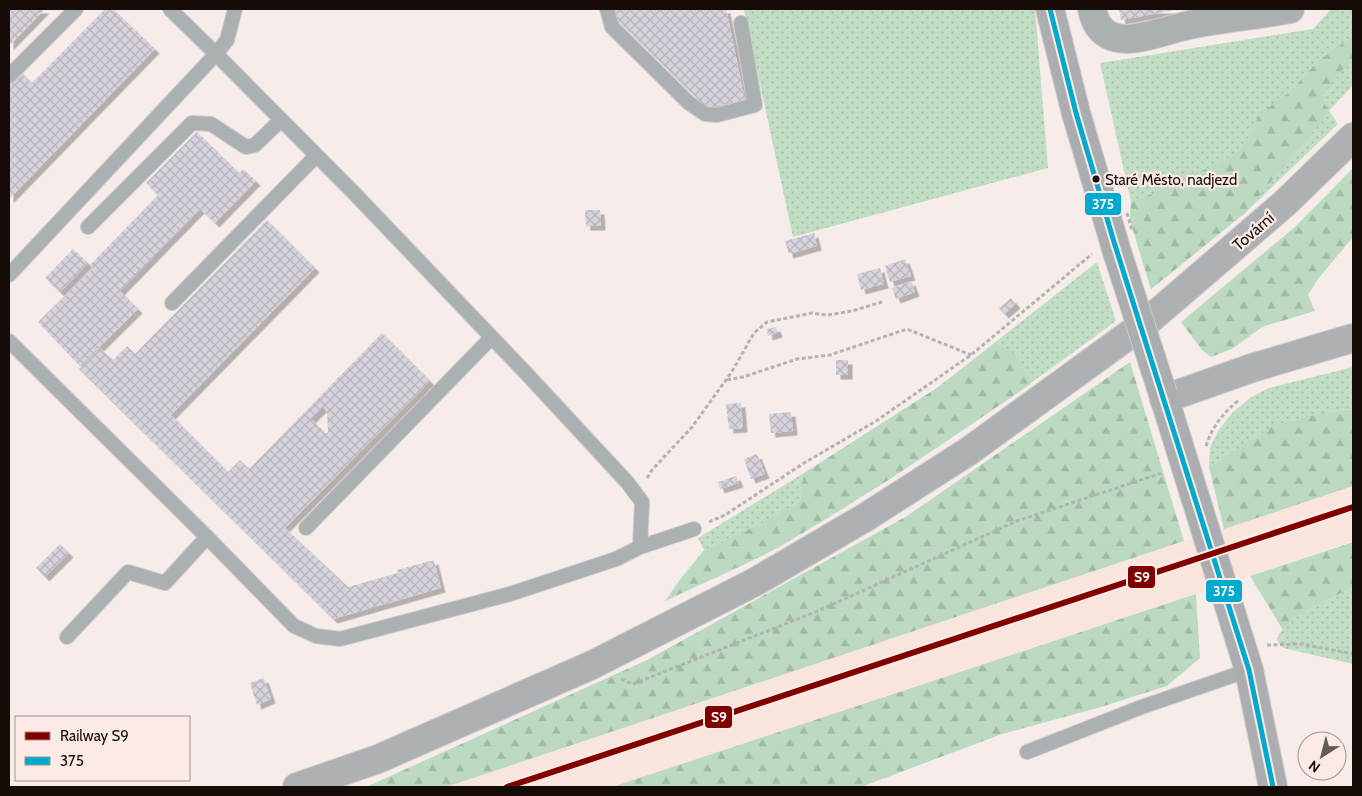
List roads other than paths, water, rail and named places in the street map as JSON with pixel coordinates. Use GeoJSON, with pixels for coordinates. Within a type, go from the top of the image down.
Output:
{"type":"FeatureCollection","features":[{"type":"Feature","properties":{"kind":"main road","name":"Tovární"},"geometry":{"type":"LineString","coordinates":[[296,787],[378,759],[592,665],[755,582],[866,517],[969,451],[1148,321],[1284,204],[1353,137]]}},
{"type":"Feature","properties":{"kind":"main road"},"geometry":{"type":"LineString","coordinates":[[1164,397],[1353,338]]}},
{"type":"Feature","properties":{"kind":"street"},"geometry":{"type":"LineString","coordinates":[[1050,9],[1076,113],[1116,247],[1164,397],[1193,469],[1242,648],[1273,787]]}},
{"type":"Feature","properties":{"kind":"street"},"geometry":{"type":"LineString","coordinates":[[1092,9],[1094,20],[1102,31],[1116,38],[1134,38],[1248,12],[1290,9]]}},
{"type":"Feature","properties":{"kind":"lane"},"geometry":{"type":"LineString","coordinates":[[9,76],[76,9]]}},
{"type":"Feature","properties":{"kind":"lane"},"geometry":{"type":"LineString","coordinates":[[170,9],[353,192],[524,371],[637,494],[642,502],[640,547]]}},
{"type":"Feature","properties":{"kind":"lane"},"geometry":{"type":"LineString","coordinates":[[9,275],[228,40],[235,9]]}},
{"type":"Feature","properties":{"kind":"lane"},"geometry":{"type":"LineString","coordinates":[[607,9],[612,27],[689,103],[705,114],[717,115],[756,105],[741,23]]}},
{"type":"Feature","properties":{"kind":"lane"},"geometry":{"type":"LineString","coordinates":[[88,227],[192,123],[211,124],[246,147],[255,145],[280,121]]}},
{"type":"Feature","properties":{"kind":"lane"},"geometry":{"type":"LineString","coordinates":[[172,303],[316,156]]}},
{"type":"Feature","properties":{"kind":"lane"},"geometry":{"type":"LineString","coordinates":[[306,528],[491,338]]}},
{"type":"Feature","properties":{"kind":"lane"},"geometry":{"type":"LineString","coordinates":[[9,341],[208,536],[294,626],[316,636],[340,639],[510,594],[616,559],[640,547],[694,529]]}},
{"type":"Feature","properties":{"kind":"lane"},"geometry":{"type":"LineString","coordinates":[[67,638],[128,572],[165,583],[208,536]]}},
{"type":"Feature","properties":{"kind":"lane"},"geometry":{"type":"LineString","coordinates":[[1028,752],[1139,708],[1242,648]]}},
{"type":"Feature","properties":{"kind":"rail line","name":"S9"},"geometry":{"type":"LineString","coordinates":[[507,787],[1353,507]]}},
{"type":"Feature","properties":{"kind":"place","name":"Staré Město, nadjezd"},"geometry":{"type":"Point","coordinates":[1096,179]}}]}
